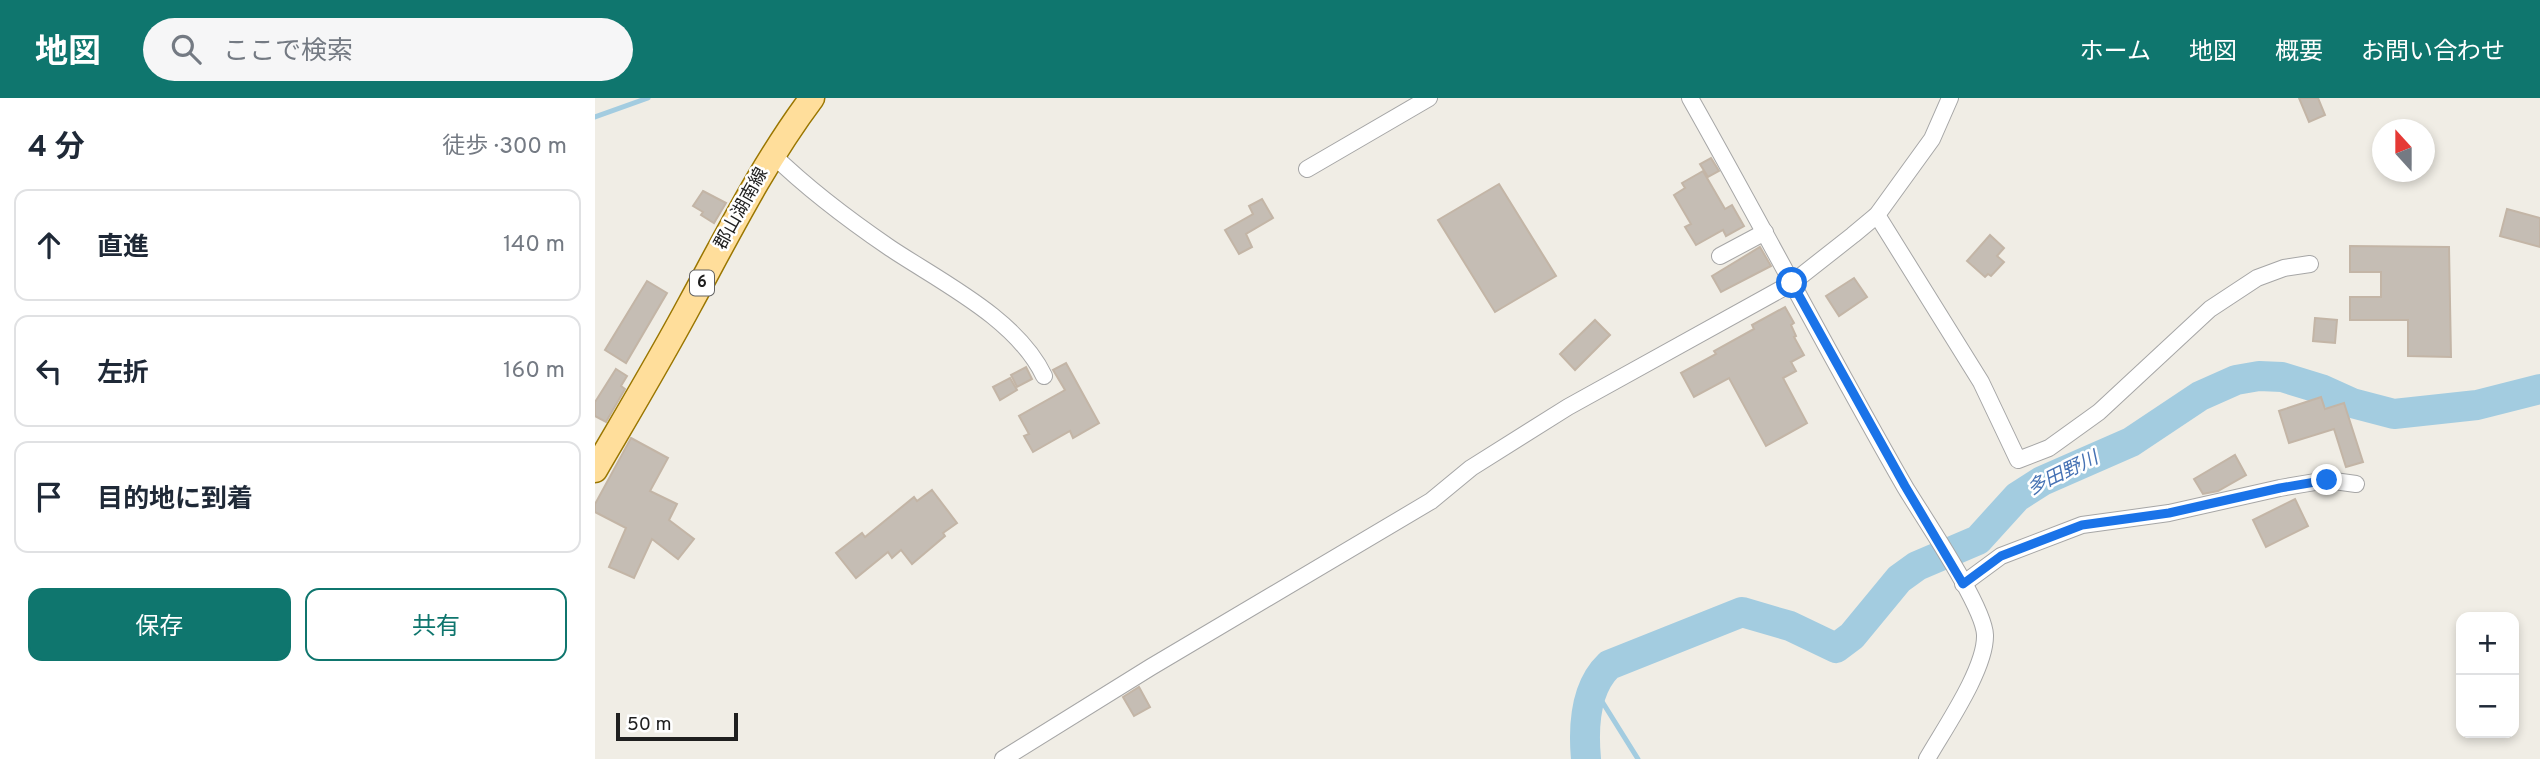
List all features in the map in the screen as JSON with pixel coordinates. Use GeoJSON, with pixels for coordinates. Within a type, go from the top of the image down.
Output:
{"type":"FeatureCollection","features":[{"type":"Feature","properties":{"kind":"main road","name":"郡山湖南線"},"geometry":{"type":"LineString","coordinates":[[595,470],[773,155],[812,98]]}},
{"type":"Feature","properties":{"kind":"street"},"geometry":{"type":"LineString","coordinates":[[1307,169],[1429,98]]}},
{"type":"Feature","properties":{"kind":"street"},"geometry":{"type":"LineString","coordinates":[[1690,98],[1905,486],[1963,584],[1985,632],[1983,647],[1965,693],[1927,759]]}},
{"type":"Feature","properties":{"kind":"street"},"geometry":{"type":"LineString","coordinates":[[1003,759],[1151,667],[1431,501],[1471,468],[1568,407],[1792,283],[1877,215],[1932,139],[1950,98]]}},
{"type":"Feature","properties":{"kind":"street"},"geometry":{"type":"LineString","coordinates":[[773,155],[842,214],[893,250],[947,282],[994,318],[1030,351],[1044,376]]}},
{"type":"Feature","properties":{"kind":"street"},"geometry":{"type":"LineString","coordinates":[[1877,215],[1981,382],[2018,460],[2049,447],[2099,412],[2210,309],[2257,278],[2284,268],[2310,264]]}},
{"type":"Feature","properties":{"kind":"street"},"geometry":{"type":"LineString","coordinates":[[1720,256],[1765,232]]}},
{"type":"Feature","properties":{"kind":"street"},"geometry":{"type":"LineString","coordinates":[[1963,584],[2001,556],[2082,525],[2169,513],[2327,480],[2356,484]]}},
{"type":"Feature","properties":{"kind":"building"},"geometry":{"type":"Polygon","coordinates":[[[2299,98],[2318,98],[2325,115],[2309,122],[2299,98]]]}},
{"type":"Feature","properties":{"kind":"building"},"geometry":{"type":"Polygon","coordinates":[[[1711,158],[1719,171],[1708,177],[1700,164],[1711,158]]]}},
{"type":"Feature","properties":{"kind":"building"},"geometry":{"type":"Polygon","coordinates":[[[1703,171],[1725,209],[1732,205],[1744,226],[1726,236],[1723,230],[1696,245],[1685,227],[1691,224],[1674,195],[1685,188],[1682,183],[1703,171]]]}},
{"type":"Feature","properties":{"kind":"building"},"geometry":{"type":"Polygon","coordinates":[[[1499,184],[1556,276],[1495,312],[1438,220],[1499,184]]]}},
{"type":"Feature","properties":{"kind":"building"},"geometry":{"type":"Polygon","coordinates":[[[703,191],[726,203],[714,223],[693,206],[703,191]]]}},
{"type":"Feature","properties":{"kind":"building"},"geometry":{"type":"Polygon","coordinates":[[[1262,199],[1273,218],[1246,234],[1252,247],[1239,254],[1225,230],[1253,214],[1249,206],[1262,199]]]}},
{"type":"Feature","properties":{"kind":"building"},"geometry":{"type":"Polygon","coordinates":[[[2507,209],[2540,218],[2540,247],[2500,236],[2507,209]]]}},
{"type":"Feature","properties":{"kind":"building"},"geometry":{"type":"Polygon","coordinates":[[[1990,235],[2004,248],[1997,256],[2004,262],[1991,276],[1988,274],[1985,277],[1967,261],[1990,235]]]}},
{"type":"Feature","properties":{"kind":"building"},"geometry":{"type":"Polygon","coordinates":[[[2350,246],[2449,247],[2451,357],[2408,356],[2408,320],[2350,320],[2350,297],[2381,297],[2381,272],[2350,272],[2350,246]]]}},
{"type":"Feature","properties":{"kind":"building"},"geometry":{"type":"Polygon","coordinates":[[[1760,247],[1771,266],[1721,292],[1712,276],[1760,247]]]}},
{"type":"Feature","properties":{"kind":"building"},"geometry":{"type":"Polygon","coordinates":[[[1854,278],[1867,297],[1839,316],[1826,296],[1854,278]]]}},
{"type":"Feature","properties":{"kind":"building"},"geometry":{"type":"Polygon","coordinates":[[[647,281],[667,293],[626,363],[605,350],[647,281]]]}},
{"type":"Feature","properties":{"kind":"building"},"geometry":{"type":"Polygon","coordinates":[[[1785,307],[1794,323],[1791,325],[1796,336],[1794,337],[1804,355],[1791,362],[1796,371],[1783,378],[1807,423],[1766,446],[1729,378],[1694,397],[1681,373],[1716,354],[1714,351],[1754,329],[1752,325],[1785,307]]]}},
{"type":"Feature","properties":{"kind":"building"},"geometry":{"type":"Polygon","coordinates":[[[2315,318],[2337,320],[2335,343],[2313,341],[2315,318]]]}},
{"type":"Feature","properties":{"kind":"building"},"geometry":{"type":"Polygon","coordinates":[[[1595,320],[1610,335],[1575,370],[1560,354],[1595,320]]]}},
{"type":"Feature","properties":{"kind":"building"},"geometry":{"type":"Polygon","coordinates":[[[1066,363],[1099,423],[1073,438],[1070,431],[1033,452],[1024,436],[1029,434],[1019,416],[1065,390],[1053,370],[1066,363]]]}},
{"type":"Feature","properties":{"kind":"building"},"geometry":{"type":"Polygon","coordinates":[[[1026,367],[1032,379],[1017,387],[1011,375],[1026,367]]]}},
{"type":"Feature","properties":{"kind":"building"},"geometry":{"type":"Polygon","coordinates":[[[616,369],[627,376],[621,386],[625,389],[606,422],[595,416],[595,402],[616,369]]]}},
{"type":"Feature","properties":{"kind":"building"},"geometry":{"type":"Polygon","coordinates":[[[1010,378],[1017,390],[1000,400],[993,387],[1010,378]]]}},
{"type":"Feature","properties":{"kind":"building"},"geometry":{"type":"Polygon","coordinates":[[[2321,397],[2325,409],[2344,403],[2363,462],[2346,467],[2334,429],[2289,443],[2279,411],[2321,397]]]}},
{"type":"Feature","properties":{"kind":"building"},"geometry":{"type":"Polygon","coordinates":[[[631,438],[668,458],[650,491],[677,504],[669,520],[694,539],[678,559],[652,539],[634,578],[609,567],[626,528],[595,512],[595,504],[631,438]]]}},
{"type":"Feature","properties":{"kind":"building"},"geometry":{"type":"Polygon","coordinates":[[[2235,455],[2246,475],[2218,491],[2203,494],[2194,479],[2235,455]]]}},
{"type":"Feature","properties":{"kind":"building"},"geometry":{"type":"Polygon","coordinates":[[[932,490],[957,523],[912,564],[901,550],[892,558],[888,552],[856,578],[836,553],[862,533],[865,537],[914,497],[917,501],[932,490]]]}},
{"type":"Feature","properties":{"kind":"building"},"geometry":{"type":"Polygon","coordinates":[[[2295,499],[2308,526],[2266,547],[2253,520],[2295,499]]]}},
{"type":"Feature","properties":{"kind":"building"},"geometry":{"type":"Polygon","coordinates":[[[1139,687],[1150,707],[1134,716],[1123,697],[1139,687]]]}},
{"type":"Feature","properties":{"kind":"waterway"},"geometry":{"type":"LineString","coordinates":[[595,117],[648,98]]}},
{"type":"Feature","properties":{"kind":"waterway","name":"多田野川"},"geometry":{"type":"LineString","coordinates":[[1586,759],[1587,708],[1595,685],[1609,665],[1742,612],[1790,626],[1836,648],[1852,636],[1899,579],[1917,566],[1978,540],[2017,497],[2042,481],[2131,442],[2200,396],[2236,380],[2259,376],[2282,377],[2321,389],[2352,403],[2394,414],[2477,405],[2540,389]]}},
{"type":"Feature","properties":{"kind":"waterway"},"geometry":{"type":"LineString","coordinates":[[1593,687],[1638,759]]}},
{"type":"Feature","properties":{"kind":"route"},"geometry":{"type":"LineString","coordinates":[[1792,283],[1963,584],[2001,556],[2082,525],[2169,513],[2327,480]]}}]}
